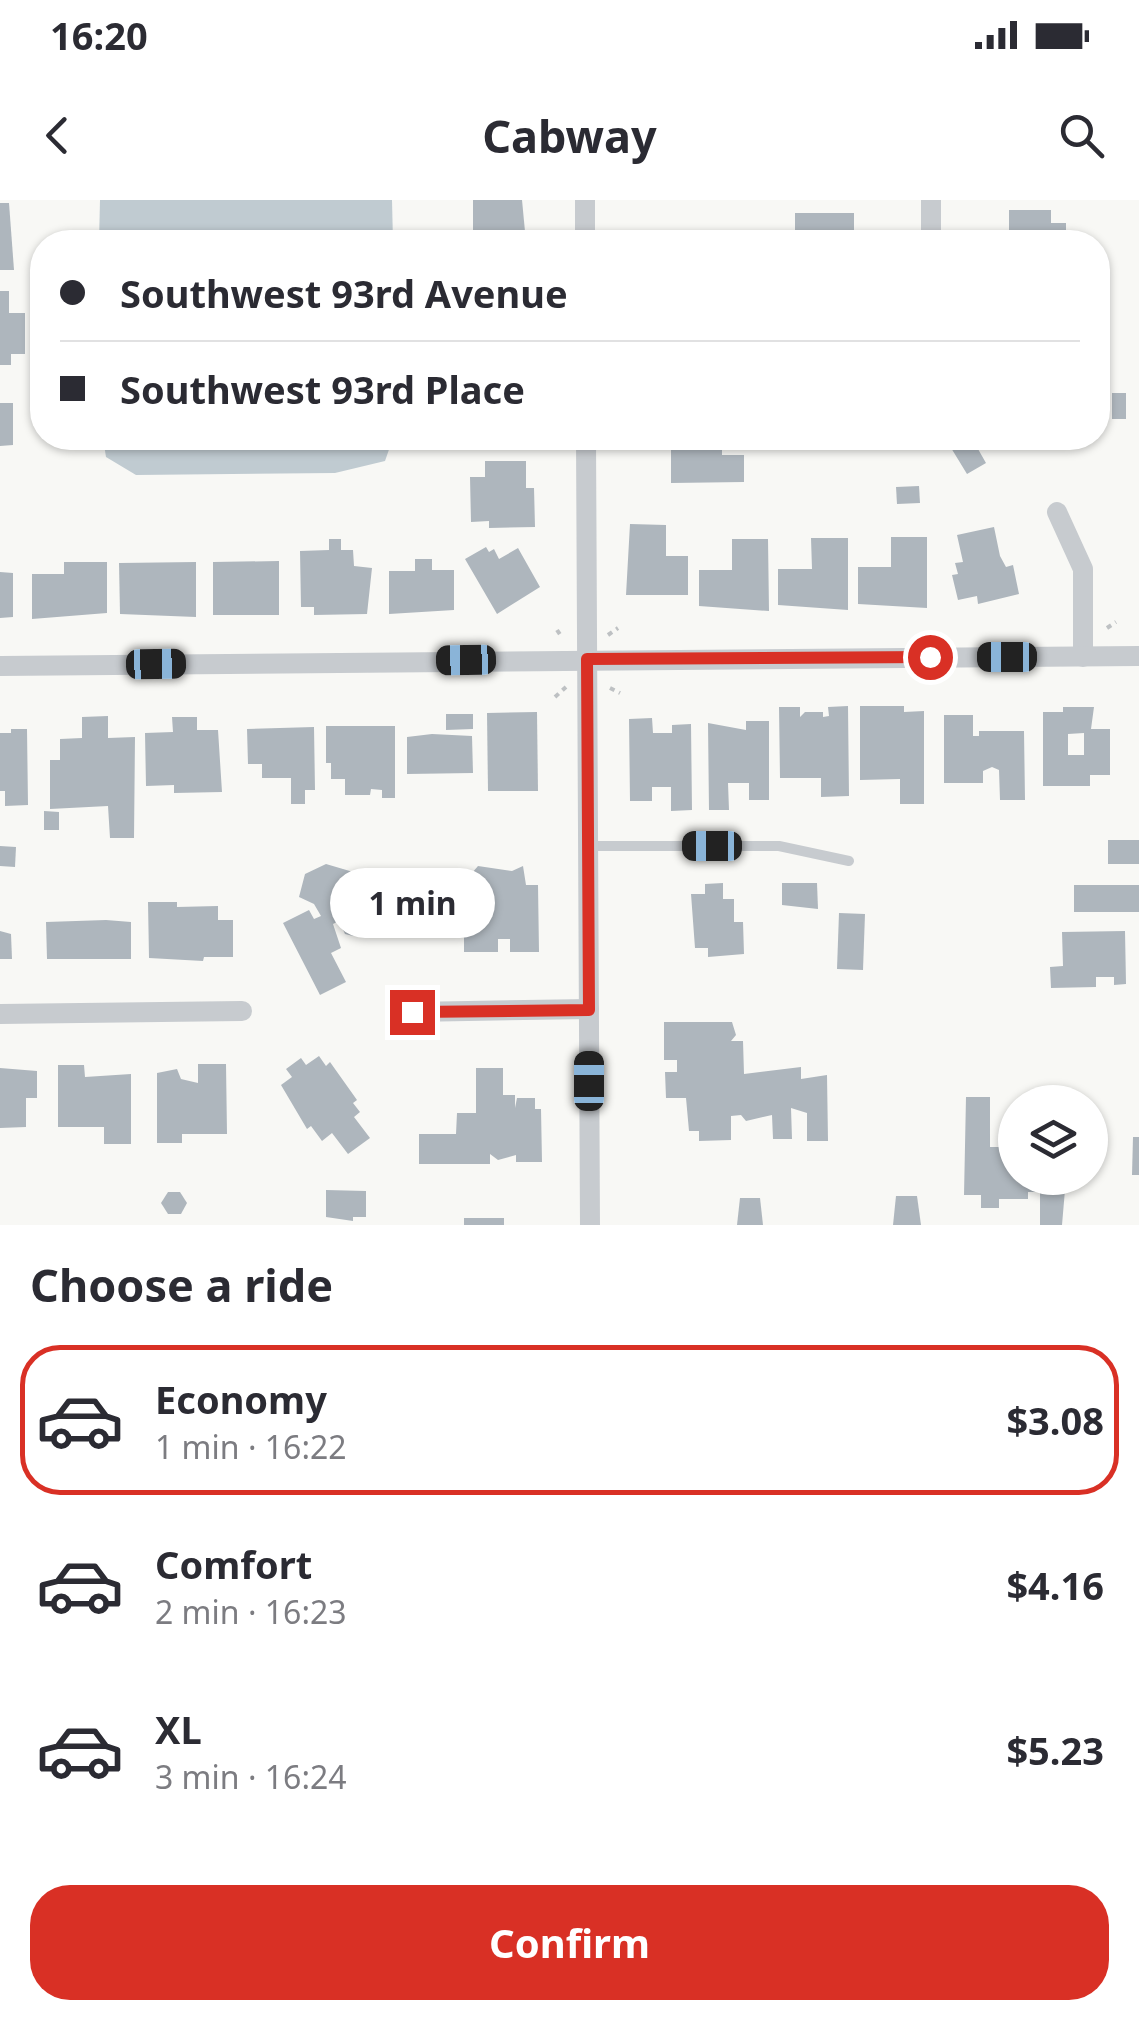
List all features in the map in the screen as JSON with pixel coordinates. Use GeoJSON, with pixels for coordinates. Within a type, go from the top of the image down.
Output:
{"type":"FeatureCollection","features":[{"type":"Feature","properties":{"kind":"street"},"geometry":{"type":"LineString","coordinates":[[584,200],[585,230]]}},
{"type":"Feature","properties":{"kind":"street"},"geometry":{"type":"LineString","coordinates":[[931,200],[931,230]]}},
{"type":"Feature","properties":{"kind":"street"},"geometry":{"type":"LineString","coordinates":[[586,450],[590,1225]]}},
{"type":"Feature","properties":{"kind":"street"},"geometry":{"type":"LineString","coordinates":[[1057,512],[1083,569],[1084,656]]}},
{"type":"Feature","properties":{"kind":"street"},"geometry":{"type":"LineString","coordinates":[[0,666],[1139,656]]}},
{"type":"Feature","properties":{"kind":"street"},"geometry":{"type":"LineString","coordinates":[[0,1014],[242,1010]]}},
{"type":"Feature","properties":{"kind":"street"},"geometry":{"type":"LineString","coordinates":[[412,1012],[589,1010]]}},
{"type":"Feature","properties":{"kind":"lane"},"geometry":{"type":"LineString","coordinates":[[587,846],[779,846],[849,861]]}},
{"type":"Feature","properties":{"kind":"path"},"geometry":{"type":"LineString","coordinates":[[1107,628],[1116,622]]}},
{"type":"Feature","properties":{"kind":"path"},"geometry":{"type":"LineString","coordinates":[[608,635],[618,628]]}},
{"type":"Feature","properties":{"kind":"path"},"geometry":{"type":"LineString","coordinates":[[606,686],[620,692]]}},
{"type":"Feature","properties":{"kind":"path"},"geometry":{"type":"LineString","coordinates":[[555,696],[566,687]]}},
{"type":"Feature","properties":{"kind":"shaded area"},"geometry":{"type":"Polygon","coordinates":[[[100,200],[392,200],[393,230],[99,230],[100,200]]]}},
{"type":"Feature","properties":{"kind":"shaded area"},"geometry":{"type":"Polygon","coordinates":[[[105,450],[389,450],[385,461],[335,473],[136,475],[106,457],[105,450]]]}},
{"type":"Feature","properties":{"kind":"building"},"geometry":{"type":"Polygon","coordinates":[[[473,200],[522,200],[525,230],[473,230],[473,200]]]}},
{"type":"Feature","properties":{"kind":"building"},"geometry":{"type":"Polygon","coordinates":[[[0,203],[9,203],[14,270],[0,270],[0,203]]]}},
{"type":"Feature","properties":{"kind":"building"},"geometry":{"type":"Polygon","coordinates":[[[1009,210],[1051,210],[1051,223],[1066,223],[1066,230],[1009,230],[1009,210]]]}},
{"type":"Feature","properties":{"kind":"building"},"geometry":{"type":"Polygon","coordinates":[[[795,213],[854,213],[854,230],[795,230],[795,213]]]}},
{"type":"Feature","properties":{"kind":"building"},"geometry":{"type":"Polygon","coordinates":[[[0,291],[9,291],[9,313],[25,313],[25,354],[11,354],[11,365],[0,365],[0,291]]]}},
{"type":"Feature","properties":{"kind":"building"},"geometry":{"type":"Polygon","coordinates":[[[1112,393],[1126,393],[1126,419],[1112,419],[1112,393]]]}},
{"type":"Feature","properties":{"kind":"building"},"geometry":{"type":"Polygon","coordinates":[[[0,403],[13,403],[13,445],[0,446],[0,403]]]}},
{"type":"Feature","properties":{"kind":"building"},"geometry":{"type":"Polygon","coordinates":[[[671,450],[722,450],[722,455],[744,455],[744,482],[671,483],[671,450]]]}},
{"type":"Feature","properties":{"kind":"building"},"geometry":{"type":"Polygon","coordinates":[[[952,450],[979,450],[986,463],[967,474],[952,450]]]}},
{"type":"Feature","properties":{"kind":"building"},"geometry":{"type":"Polygon","coordinates":[[[485,461],[526,461],[526,488],[534,488],[535,527],[489,528],[489,521],[471,522],[470,477],[485,477],[485,461]]]}},
{"type":"Feature","properties":{"kind":"building"},"geometry":{"type":"Polygon","coordinates":[[[919,486],[920,503],[897,504],[896,487],[919,486]]]}},
{"type":"Feature","properties":{"kind":"building"},"geometry":{"type":"Polygon","coordinates":[[[630,524],[666,525],[666,556],[688,556],[688,595],[626,595],[630,524]]]}},
{"type":"Feature","properties":{"kind":"building"},"geometry":{"type":"Polygon","coordinates":[[[994,527],[1000,556],[1006,567],[1013,565],[1019,594],[978,604],[977,596],[958,600],[952,575],[958,574],[955,563],[963,562],[957,535],[994,527]]]}},
{"type":"Feature","properties":{"kind":"building"},"geometry":{"type":"Polygon","coordinates":[[[891,537],[927,537],[927,608],[858,604],[858,567],[891,567],[891,537]]]}},
{"type":"Feature","properties":{"kind":"building"},"geometry":{"type":"Polygon","coordinates":[[[811,538],[848,538],[848,610],[778,605],[778,569],[812,569],[811,538]]]}},
{"type":"Feature","properties":{"kind":"building"},"geometry":{"type":"Polygon","coordinates":[[[329,539],[341,539],[341,550],[353,550],[354,566],[372,568],[367,614],[314,615],[314,607],[301,607],[300,551],[329,550],[329,539]]]}},
{"type":"Feature","properties":{"kind":"building"},"geometry":{"type":"Polygon","coordinates":[[[732,539],[768,539],[769,611],[699,606],[699,570],[732,570],[732,539]]]}},
{"type":"Feature","properties":{"kind":"building"},"geometry":{"type":"Polygon","coordinates":[[[486,547],[489,552],[494,549],[499,559],[518,548],[540,587],[497,614],[465,559],[486,547]]]}},
{"type":"Feature","properties":{"kind":"building"},"geometry":{"type":"Polygon","coordinates":[[[415,559],[432,559],[432,570],[454,570],[454,610],[389,614],[389,571],[415,571],[415,559]]]}},
{"type":"Feature","properties":{"kind":"building"},"geometry":{"type":"Polygon","coordinates":[[[279,561],[279,615],[213,615],[213,562],[279,561]]]}},
{"type":"Feature","properties":{"kind":"building"},"geometry":{"type":"Polygon","coordinates":[[[64,562],[107,562],[107,613],[32,619],[32,574],[64,574],[64,562]]]}},
{"type":"Feature","properties":{"kind":"building"},"geometry":{"type":"Polygon","coordinates":[[[196,562],[196,617],[120,614],[119,563],[196,562]]]}},
{"type":"Feature","properties":{"kind":"building"},"geometry":{"type":"Polygon","coordinates":[[[0,572],[13,573],[13,617],[0,618],[0,572]]]}},
{"type":"Feature","properties":{"kind":"building"},"geometry":{"type":"Polygon","coordinates":[[[848,706],[849,796],[821,797],[821,778],[780,778],[779,707],[800,707],[800,717],[805,712],[823,712],[823,717],[829,716],[828,707],[848,706]]]}},
{"type":"Feature","properties":{"kind":"building"},"geometry":{"type":"Polygon","coordinates":[[[860,706],[904,706],[904,712],[924,711],[924,804],[900,804],[900,779],[860,780],[860,706]]]}},
{"type":"Feature","properties":{"kind":"building"},"geometry":{"type":"Polygon","coordinates":[[[1063,707],[1094,707],[1091,729],[1110,729],[1110,775],[1090,775],[1090,786],[1043,786],[1043,712],[1063,712],[1063,707]],[[1084,733],[1068,734],[1068,755],[1084,755],[1084,733]]]}},
{"type":"Feature","properties":{"kind":"building"},"geometry":{"type":"Polygon","coordinates":[[[537,712],[538,791],[488,791],[487,713],[537,712]]]}},
{"type":"Feature","properties":{"kind":"building"},"geometry":{"type":"Polygon","coordinates":[[[446,714],[473,714],[473,729],[446,730],[446,714]]]}},
{"type":"Feature","properties":{"kind":"building"},"geometry":{"type":"Polygon","coordinates":[[[944,715],[973,715],[973,736],[979,736],[979,731],[1024,731],[1025,800],[1000,800],[999,770],[992,767],[983,771],[983,783],[944,783],[944,715]]]}},
{"type":"Feature","properties":{"kind":"building"},"geometry":{"type":"Polygon","coordinates":[[[108,716],[108,738],[135,737],[134,838],[110,838],[108,806],[50,809],[50,760],[60,760],[60,739],[82,738],[82,717],[108,716]]]}},
{"type":"Feature","properties":{"kind":"building"},"geometry":{"type":"Polygon","coordinates":[[[172,717],[197,717],[197,730],[218,730],[222,792],[174,793],[174,785],[146,786],[145,733],[173,732],[172,717]]]}},
{"type":"Feature","properties":{"kind":"building"},"geometry":{"type":"Polygon","coordinates":[[[652,718],[653,733],[672,733],[672,725],[691,724],[692,810],[671,811],[671,787],[652,787],[652,801],[630,801],[629,719],[652,718]]]}},
{"type":"Feature","properties":{"kind":"building"},"geometry":{"type":"Polygon","coordinates":[[[746,721],[769,721],[769,800],[749,800],[749,783],[728,783],[729,810],[709,810],[708,723],[746,730],[746,721]]]}},
{"type":"Feature","properties":{"kind":"building"},"geometry":{"type":"Polygon","coordinates":[[[326,726],[395,726],[395,798],[382,798],[382,790],[371,789],[370,795],[345,795],[345,779],[331,779],[331,763],[326,763],[326,726]]]}},
{"type":"Feature","properties":{"kind":"building"},"geometry":{"type":"Polygon","coordinates":[[[314,727],[315,790],[305,790],[305,804],[291,804],[291,778],[262,778],[262,764],[248,764],[247,729],[314,727]]]}},
{"type":"Feature","properties":{"kind":"building"},"geometry":{"type":"Polygon","coordinates":[[[11,729],[27,729],[28,805],[5,806],[5,791],[0,791],[0,733],[11,733],[11,729]]]}},
{"type":"Feature","properties":{"kind":"building"},"geometry":{"type":"Polygon","coordinates":[[[472,736],[473,773],[407,774],[407,737],[472,736]]]}},
{"type":"Feature","properties":{"kind":"building"},"geometry":{"type":"Polygon","coordinates":[[[44,811],[59,812],[59,830],[44,830],[44,811]]]}},
{"type":"Feature","properties":{"kind":"building"},"geometry":{"type":"Polygon","coordinates":[[[1108,840],[1139,840],[1139,864],[1108,864],[1108,840]]]}},
{"type":"Feature","properties":{"kind":"building"},"geometry":{"type":"Polygon","coordinates":[[[0,846],[16,847],[15,867],[0,866],[0,846]]]}},
{"type":"Feature","properties":{"kind":"building"},"geometry":{"type":"Polygon","coordinates":[[[326,864],[360,874],[375,913],[361,919],[361,932],[353,936],[345,934],[339,921],[333,924],[341,948],[331,953],[346,982],[320,995],[283,923],[309,910],[314,919],[321,916],[314,904],[299,897],[305,874],[326,864]]]}},
{"type":"Feature","properties":{"kind":"building"},"geometry":{"type":"Polygon","coordinates":[[[478,866],[512,871],[523,866],[526,885],[538,885],[539,952],[510,952],[510,939],[498,939],[498,952],[464,952],[464,885],[475,885],[472,873],[478,866]]]}},
{"type":"Feature","properties":{"kind":"building"},"geometry":{"type":"Polygon","coordinates":[[[723,883],[723,899],[734,899],[734,922],[743,922],[744,954],[708,957],[708,948],[695,948],[691,894],[705,894],[705,884],[723,883]]]}},
{"type":"Feature","properties":{"kind":"building"},"geometry":{"type":"Polygon","coordinates":[[[782,883],[817,883],[818,909],[782,905],[782,883]]]}},
{"type":"Feature","properties":{"kind":"building"},"geometry":{"type":"Polygon","coordinates":[[[1074,885],[1139,885],[1139,912],[1074,912],[1074,885]]]}},
{"type":"Feature","properties":{"kind":"building"},"geometry":{"type":"Polygon","coordinates":[[[148,902],[177,902],[177,907],[218,906],[218,920],[233,920],[233,957],[204,957],[203,961],[149,958],[148,902]]]}},
{"type":"Feature","properties":{"kind":"building"},"geometry":{"type":"Polygon","coordinates":[[[839,913],[865,914],[863,970],[837,969],[839,913]]]}},
{"type":"Feature","properties":{"kind":"building"},"geometry":{"type":"Polygon","coordinates":[[[46,922],[131,922],[131,959],[47,959],[46,922]]]}},
{"type":"Feature","properties":{"kind":"building"},"geometry":{"type":"Polygon","coordinates":[[[0,931],[11,934],[12,959],[0,959],[0,931]]]}},
{"type":"Feature","properties":{"kind":"building"},"geometry":{"type":"Polygon","coordinates":[[[1125,931],[1126,984],[1114,985],[1114,977],[1096,977],[1096,987],[1051,988],[1050,967],[1063,966],[1062,932],[1125,931]]]}},
{"type":"Feature","properties":{"kind":"building"},"geometry":{"type":"Polygon","coordinates":[[[664,1022],[732,1022],[736,1035],[731,1041],[743,1041],[744,1074],[801,1067],[801,1079],[827,1075],[828,1141],[807,1141],[807,1113],[791,1108],[792,1139],[773,1139],[772,1115],[746,1121],[741,1115],[731,1116],[731,1140],[699,1141],[699,1131],[689,1131],[686,1098],[666,1098],[665,1072],[677,1072],[677,1060],[664,1060],[664,1022]]]}},
{"type":"Feature","properties":{"kind":"building"},"geometry":{"type":"Polygon","coordinates":[[[319,1056],[326,1066],[330,1062],[357,1100],[353,1103],[360,1112],[354,1117],[370,1138],[348,1154],[332,1133],[322,1141],[311,1126],[307,1129],[281,1085],[292,1077],[286,1069],[301,1058],[306,1065],[319,1056]]]}},
{"type":"Feature","properties":{"kind":"building"},"geometry":{"type":"Polygon","coordinates":[[[198,1064],[226,1064],[227,1134],[182,1134],[182,1143],[157,1143],[157,1073],[177,1069],[181,1079],[198,1083],[198,1064]]]}},
{"type":"Feature","properties":{"kind":"building"},"geometry":{"type":"Polygon","coordinates":[[[58,1065],[84,1065],[85,1077],[131,1074],[131,1144],[104,1144],[104,1127],[58,1127],[58,1065]]]}},
{"type":"Feature","properties":{"kind":"building"},"geometry":{"type":"Polygon","coordinates":[[[0,1068],[37,1071],[37,1098],[26,1098],[26,1127],[0,1128],[0,1068]]]}},
{"type":"Feature","properties":{"kind":"building"},"geometry":{"type":"Polygon","coordinates":[[[476,1068],[503,1068],[503,1095],[515,1095],[515,1108],[517,1098],[535,1098],[535,1109],[541,1109],[542,1162],[516,1162],[516,1155],[498,1160],[490,1154],[490,1164],[419,1164],[419,1134],[456,1134],[457,1113],[476,1113],[476,1068]]]}},
{"type":"Feature","properties":{"kind":"building"},"geometry":{"type":"Polygon","coordinates":[[[966,1097],[990,1097],[990,1147],[998,1147],[998,1195],[1028,1195],[1028,1199],[999,1199],[999,1208],[981,1208],[981,1195],[964,1195],[966,1097]]]}},
{"type":"Feature","properties":{"kind":"building"},"geometry":{"type":"Polygon","coordinates":[[[1133,1137],[1139,1137],[1139,1175],[1132,1175],[1133,1137]]]}},
{"type":"Feature","properties":{"kind":"building"},"geometry":{"type":"Polygon","coordinates":[[[326,1190],[366,1191],[366,1217],[353,1217],[353,1221],[326,1217],[326,1190]]]}},
{"type":"Feature","properties":{"kind":"building"},"geometry":{"type":"Polygon","coordinates":[[[168,1192],[180,1192],[187,1203],[181,1214],[168,1214],[161,1203],[168,1192]]]}},
{"type":"Feature","properties":{"kind":"building"},"geometry":{"type":"Polygon","coordinates":[[[1040,1195],[1065,1195],[1062,1225],[1040,1225],[1040,1195]]]}},
{"type":"Feature","properties":{"kind":"building"},"geometry":{"type":"Polygon","coordinates":[[[896,1196],[917,1196],[921,1225],[893,1225],[896,1196]]]}},
{"type":"Feature","properties":{"kind":"building"},"geometry":{"type":"Polygon","coordinates":[[[740,1198],[760,1198],[763,1225],[737,1225],[740,1198]]]}},
{"type":"Feature","properties":{"kind":"building"},"geometry":{"type":"Polygon","coordinates":[[[464,1218],[504,1218],[504,1225],[464,1225],[464,1218]]]}},
{"type":"Feature","properties":{"kind":"route"},"geometry":{"type":"LineString","coordinates":[[412,1012],[589,1010],[587,659],[930,657]]}}]}
